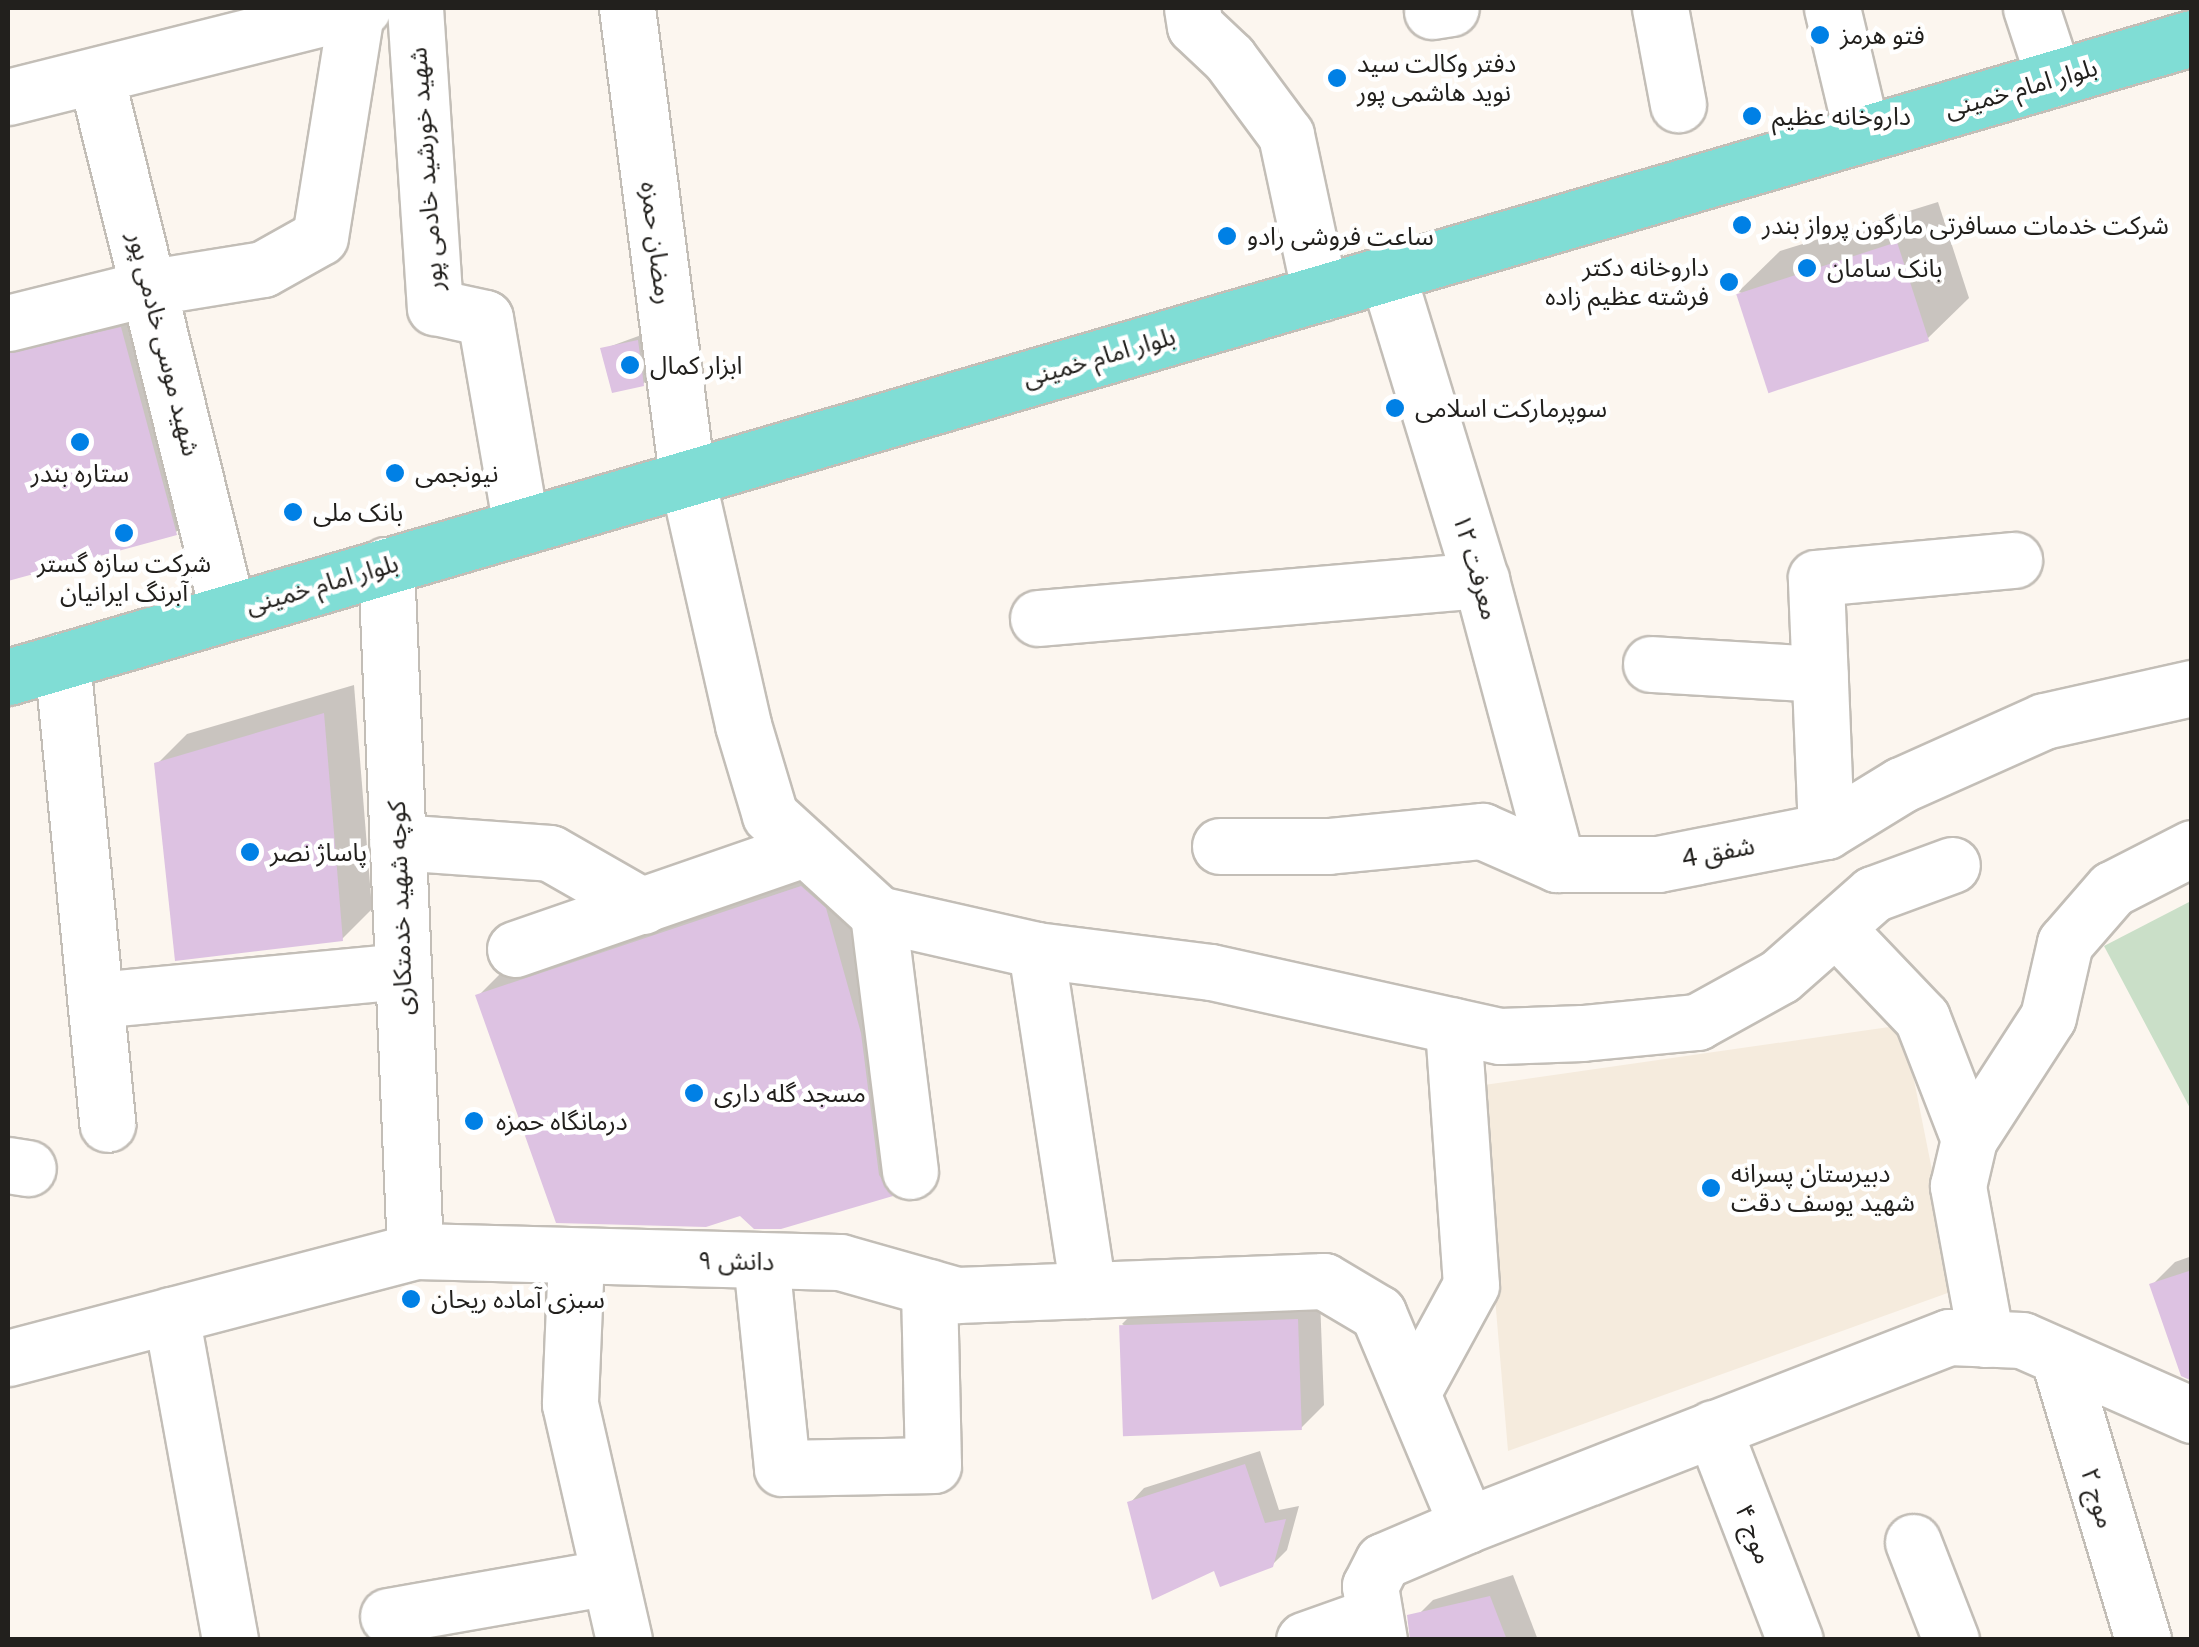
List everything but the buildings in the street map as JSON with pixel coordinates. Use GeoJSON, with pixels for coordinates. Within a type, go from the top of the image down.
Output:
{"type":"FeatureCollection","features":[{"type":"Feature","properties":{"kind":"main road","name":"بلوار امام خمینی"},"geometry":{"type":"LineString","coordinates":[[8,677],[2190,39]]}},
{"type":"Feature","properties":{"kind":"street","name":"شهید خورشید خادمی پور"},"geometry":{"type":"LineString","coordinates":[[414,8],[436,308],[485,318],[521,526]]}},
{"type":"Feature","properties":{"kind":"street","name":"رمضان حمزه"},"geometry":{"type":"LineString","coordinates":[[627,8],[687,478],[770,815],[878,914]]}},
{"type":"Feature","properties":{"kind":"street"},"geometry":{"type":"LineString","coordinates":[[1192,8],[1196,26],[1230,58],[1286,135],[1320,292]]}},
{"type":"Feature","properties":{"kind":"street"},"geometry":{"type":"LineString","coordinates":[[1660,8],[1678,104]]}},
{"type":"Feature","properties":{"kind":"street"},"geometry":{"type":"LineString","coordinates":[[1832,8],[1862,134]]}},
{"type":"Feature","properties":{"kind":"street"},"geometry":{"type":"LineString","coordinates":[[2031,8],[2054,78]]}},
{"type":"Feature","properties":{"kind":"street"},"geometry":{"type":"LineString","coordinates":[[8,97],[360,10],[320,237],[263,269],[152,287],[8,323]]}},
{"type":"Feature","properties":{"kind":"street","name":"شهید موسی خادمی پور"},"geometry":{"type":"LineString","coordinates":[[96,77],[152,287],[228,612]]}},
{"type":"Feature","properties":{"kind":"street","name":"معرفت ۱۲"},"geometry":{"type":"LineString","coordinates":[[1387,273],[1481,580],[1557,864]]}},
{"type":"Feature","properties":{"kind":"street"},"geometry":{"type":"LineString","coordinates":[[1826,832],[1816,578],[2014,560]]}},
{"type":"Feature","properties":{"kind":"street","name":"کوچه شهید خدمتکاری"},"geometry":{"type":"LineString","coordinates":[[386,565],[415,1252]]}},
{"type":"Feature","properties":{"kind":"street"},"geometry":{"type":"LineString","coordinates":[[1038,618],[1481,580]]}},
{"type":"Feature","properties":{"kind":"street"},"geometry":{"type":"LineString","coordinates":[[62,661],[107,1124]]}},
{"type":"Feature","properties":{"kind":"street"},"geometry":{"type":"LineString","coordinates":[[1651,664],[1820,674]]}},
{"type":"Feature","properties":{"kind":"street","name":"شفق 4"},"geometry":{"type":"LineString","coordinates":[[1220,846],[1328,846],[1482,832],[1557,864],[1658,864],[1826,832],[1900,785],[2044,721],[2192,688]]}},
{"type":"Feature","properties":{"kind":"street"},"geometry":{"type":"LineString","coordinates":[[397,842],[550,853],[642,906]]}},
{"type":"Feature","properties":{"kind":"street"},"geometry":{"type":"LineString","coordinates":[[515,950],[806,848]]}},
{"type":"Feature","properties":{"kind":"street"},"geometry":{"type":"LineString","coordinates":[[1986,1339],[1958,1186],[1969,1139],[2048,1018],[2065,943],[2112,889],[2192,848]]}},
{"type":"Feature","properties":{"kind":"street"},"geometry":{"type":"LineString","coordinates":[[910,1171],[878,914],[1036,950],[1211,972],[1500,1036],[1698,1022],[1780,976],[1873,894],[1952,865]]}},
{"type":"Feature","properties":{"kind":"street"},"geometry":{"type":"LineString","coordinates":[[1837,929],[1922,1018],[1969,1139]]}},
{"type":"Feature","properties":{"kind":"street"},"geometry":{"type":"LineString","coordinates":[[1036,950],[1088,1290]]}},
{"type":"Feature","properties":{"kind":"street"},"geometry":{"type":"LineString","coordinates":[[96,1000],[403,971]]}},
{"type":"Feature","properties":{"kind":"street"},"geometry":{"type":"LineString","coordinates":[[1412,1394],[1471,1285],[1453,1026]]}},
{"type":"Feature","properties":{"kind":"street","name":"دانش ۹"},"geometry":{"type":"LineString","coordinates":[[8,1358],[415,1252],[840,1262],[957,1295],[1324,1281],[1378,1314],[1468,1525]]}},
{"type":"Feature","properties":{"kind":"street"},"geometry":{"type":"LineString","coordinates":[[576,1258],[570,1404],[624,1640]]}},
{"type":"Feature","properties":{"kind":"street"},"geometry":{"type":"LineString","coordinates":[[761,1261],[782,1468],[933,1465],[929,1286]]}},
{"type":"Feature","properties":{"kind":"street"},"geometry":{"type":"LineString","coordinates":[[171,1315],[230,1640]]}},
{"type":"Feature","properties":{"kind":"street"},"geometry":{"type":"LineString","coordinates":[[1304,1640],[1375,1628],[1370,1586],[1382,1561],[1949,1338],[2022,1340],[2192,1415]]}},
{"type":"Feature","properties":{"kind":"street","name":"موج ۲"},"geometry":{"type":"LineString","coordinates":[[2058,1356],[2143,1640]]}},
{"type":"Feature","properties":{"kind":"street","name":"موج ۴"},"geometry":{"type":"LineString","coordinates":[[1713,1428],[1795,1640]]}},
{"type":"Feature","properties":{"kind":"street"},"geometry":{"type":"LineString","coordinates":[[1912,1542],[1952,1640]]}},
{"type":"Feature","properties":{"kind":"street"},"geometry":{"type":"LineString","coordinates":[[388,1616],[609,1577]]}},
{"type":"Feature","properties":{"kind":"shaded area","name":"دبیرستان پسرانه شهید یوسف دقت"},"geometry":{"type":"Polygon","coordinates":[[[1903,1025],[1956,1290],[1508,1451],[1477,1086],[1903,1025]]]}},
{"type":"Feature","properties":{"kind":"green space"},"geometry":{"type":"Polygon","coordinates":[[[2191,901],[2191,1110],[2104,946],[2191,901]]]}},
{"type":"Feature","properties":{"kind":"place","name":"فتو هرمز"},"geometry":{"type":"Point","coordinates":[1820,35]}},
{"type":"Feature","properties":{"kind":"place","name":"دفتر وکالت سید نوید هاشمی پور"},"geometry":{"type":"Point","coordinates":[1337,78]}},
{"type":"Feature","properties":{"kind":"place","name":"داروخانه عظیم"},"geometry":{"type":"Point","coordinates":[1752,116]}},
{"type":"Feature","properties":{"kind":"place","name":"شرکت خدمات مسافرتی مارگون پرواز بندر"},"geometry":{"type":"Point","coordinates":[1742,225]}},
{"type":"Feature","properties":{"kind":"place","name":"ساعت فروشی رادو"},"geometry":{"type":"Point","coordinates":[1227,236]}},
{"type":"Feature","properties":{"kind":"place","name":"بانک سامان"},"geometry":{"type":"Point","coordinates":[1807,268]}},
{"type":"Feature","properties":{"kind":"place","name":"داروخانه دکتر فرشته عظیم زاده"},"geometry":{"type":"Point","coordinates":[1729,282]}},
{"type":"Feature","properties":{"kind":"place","name":"ابزار کمال"},"geometry":{"type":"Point","coordinates":[630,365]}},
{"type":"Feature","properties":{"kind":"place","name":"سوپرمارکت اسلامی"},"geometry":{"type":"Point","coordinates":[1395,408]}},
{"type":"Feature","properties":{"kind":"place","name":"ستاره بندر"},"geometry":{"type":"Point","coordinates":[80,442]}},
{"type":"Feature","properties":{"kind":"place","name":"نیونجمی"},"geometry":{"type":"Point","coordinates":[395,473]}},
{"type":"Feature","properties":{"kind":"place","name":"بانک ملى"},"geometry":{"type":"Point","coordinates":[293,512]}},
{"type":"Feature","properties":{"kind":"place","name":"شرکت سازه گستر آبرنگ ایرانیان"},"geometry":{"type":"Point","coordinates":[124,533]}},
{"type":"Feature","properties":{"kind":"place","name":"پاساژ نصر"},"geometry":{"type":"Point","coordinates":[250,852]}},
{"type":"Feature","properties":{"kind":"place","name":"مسجد گله داری"},"geometry":{"type":"Point","coordinates":[694,1093]}},
{"type":"Feature","properties":{"kind":"place","name":"درمانگاه حمزه"},"geometry":{"type":"Point","coordinates":[474,1121]}},
{"type":"Feature","properties":{"kind":"place","name":"دبیرستان پسرانه شهید یوسف دقت"},"geometry":{"type":"Point","coordinates":[1711,1188]}},
{"type":"Feature","properties":{"kind":"place","name":"سبزی آماده ریحان"},"geometry":{"type":"Point","coordinates":[411,1299]}}]}
